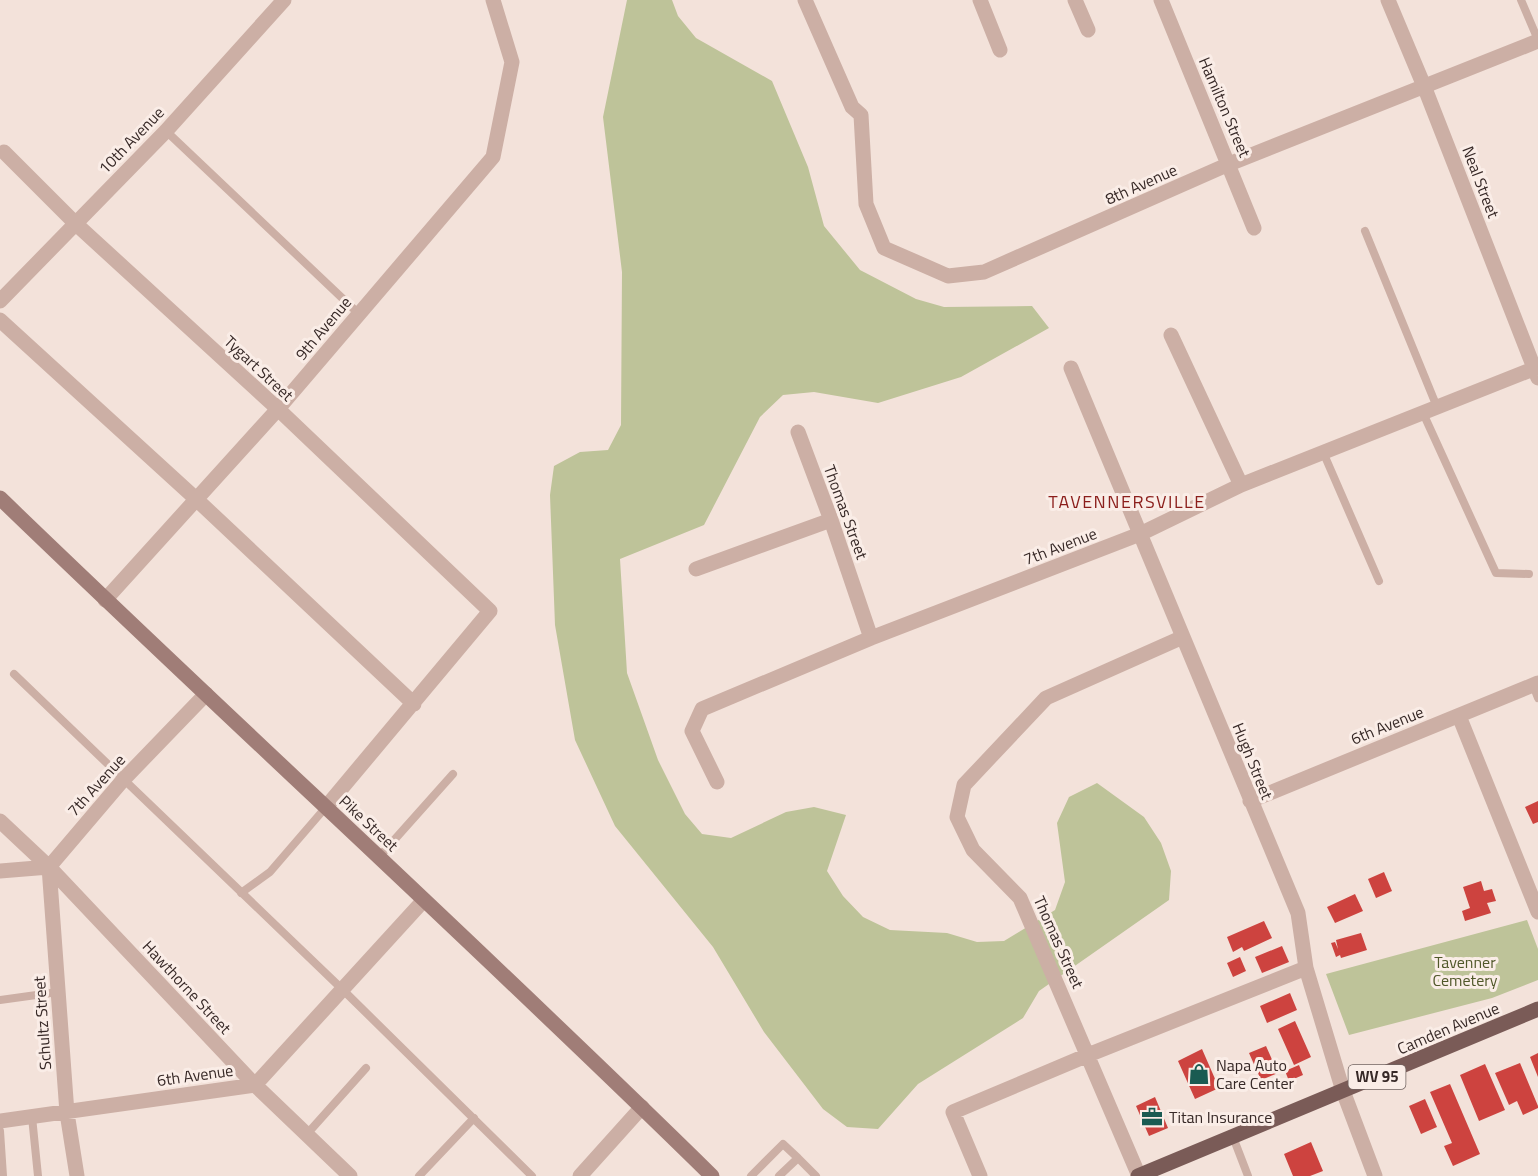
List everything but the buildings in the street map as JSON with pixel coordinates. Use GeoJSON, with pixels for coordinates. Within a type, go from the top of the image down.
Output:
{"type":"FeatureCollection","features":[{"type":"Feature","properties":{"kind":"main road","name":"Pike Street"},"geometry":{"type":"LineString","coordinates":[[0,498],[712,1176]]}},
{"type":"Feature","properties":{"kind":"main road","name":"Camden Avenue"},"geometry":{"type":"LineString","coordinates":[[1138,1176],[1161,1172],[1233,1137],[1538,1009]]}},
{"type":"Feature","properties":{"kind":"street","name":"10th Avenue"},"geometry":{"type":"LineString","coordinates":[[0,302],[166,131],[284,0]]}},
{"type":"Feature","properties":{"kind":"street","name":"9th Avenue"},"geometry":{"type":"LineString","coordinates":[[105,600],[278,409],[493,157],[512,62],[493,0]]}},
{"type":"Feature","properties":{"kind":"street","name":"8th Avenue"},"geometry":{"type":"LineString","coordinates":[[805,0],[852,107],[861,115],[866,204],[884,248],[948,276],[984,272],[1229,164],[1538,41]]}},
{"type":"Feature","properties":{"kind":"street"},"geometry":{"type":"LineString","coordinates":[[980,0],[1000,50]]}},
{"type":"Feature","properties":{"kind":"street"},"geometry":{"type":"LineString","coordinates":[[1076,0],[1088,30]]}},
{"type":"Feature","properties":{"kind":"street","name":"Hamilton Street"},"geometry":{"type":"LineString","coordinates":[[1161,0],[1254,228]]}},
{"type":"Feature","properties":{"kind":"street","name":"Neal Street"},"geometry":{"type":"LineString","coordinates":[[1388,0],[1537,372]]}},
{"type":"Feature","properties":{"kind":"street","name":"Tygart Street"},"geometry":{"type":"LineString","coordinates":[[4,152],[76,224],[278,409],[490,611],[414,704]]}},
{"type":"Feature","properties":{"kind":"street"},"geometry":{"type":"LineString","coordinates":[[0,320],[195,498],[414,704],[326,807]]}},
{"type":"Feature","properties":{"kind":"street"},"geometry":{"type":"LineString","coordinates":[[1171,334],[1241,485]]}},
{"type":"Feature","properties":{"kind":"street","name":"Hugh Street"},"geometry":{"type":"LineString","coordinates":[[1071,368],[1298,913],[1306,968],[1343,1091],[1376,1176]]}},
{"type":"Feature","properties":{"kind":"street","name":"7th Avenue"},"geometry":{"type":"LineString","coordinates":[[717,782],[692,731],[702,709],[871,638],[1140,534],[1241,485],[1430,410],[1537,372]]}},
{"type":"Feature","properties":{"kind":"street","name":"Thomas Street"},"geometry":{"type":"LineString","coordinates":[[798,432],[871,638]]}},
{"type":"Feature","properties":{"kind":"street"},"geometry":{"type":"LineString","coordinates":[[696,568],[831,520]]}},
{"type":"Feature","properties":{"kind":"street","name":"Thomas Street"},"geometry":{"type":"LineString","coordinates":[[1138,1176],[1020,898],[973,850],[957,817],[964,785],[1046,698],[1183,637]]}},
{"type":"Feature","properties":{"kind":"street","name":"6th Avenue"},"geometry":{"type":"LineString","coordinates":[[1250,801],[1459,716],[1536,689]]}},
{"type":"Feature","properties":{"kind":"street","name":"7th Avenue"},"geometry":{"type":"LineString","coordinates":[[49,867],[123,780],[206,694]]}},
{"type":"Feature","properties":{"kind":"street"},"geometry":{"type":"LineString","coordinates":[[1459,716],[1533,887],[1538,912]]}},
{"type":"Feature","properties":{"kind":"street","name":"Hawthorne Street"},"geometry":{"type":"LineString","coordinates":[[0,820],[49,867],[255,1084],[350,1176]]}},
{"type":"Feature","properties":{"kind":"street"},"geometry":{"type":"LineString","coordinates":[[0,871],[49,867]]}},
{"type":"Feature","properties":{"kind":"street","name":"Schultz Street"},"geometry":{"type":"LineString","coordinates":[[49,867],[67,1113],[77,1176]]}},
{"type":"Feature","properties":{"kind":"street","name":"6th Avenue"},"geometry":{"type":"LineString","coordinates":[[0,1121],[255,1084],[424,900]]}},
{"type":"Feature","properties":{"kind":"street"},"geometry":{"type":"LineString","coordinates":[[980,1176],[954,1112],[1088,1055],[1306,968]]}},
{"type":"Feature","properties":{"kind":"street"},"geometry":{"type":"LineString","coordinates":[[580,1176],[642,1107]]}},
{"type":"Feature","properties":{"kind":"lane"},"geometry":{"type":"LineString","coordinates":[[1521,0],[1538,41]]}},
{"type":"Feature","properties":{"kind":"lane"},"geometry":{"type":"LineString","coordinates":[[166,131],[359,314]]}},
{"type":"Feature","properties":{"kind":"lane"},"geometry":{"type":"LineString","coordinates":[[1365,231],[1430,410],[1496,573],[1529,574]]}},
{"type":"Feature","properties":{"kind":"lane"},"geometry":{"type":"LineString","coordinates":[[1323,453],[1379,581]]}},
{"type":"Feature","properties":{"kind":"lane"},"geometry":{"type":"LineString","coordinates":[[14,674],[342,989],[532,1176]]}},
{"type":"Feature","properties":{"kind":"lane"},"geometry":{"type":"LineString","coordinates":[[379,857],[453,774]]}},
{"type":"Feature","properties":{"kind":"lane"},"geometry":{"type":"LineString","coordinates":[[241,892],[270,872],[326,807]]}},
{"type":"Feature","properties":{"kind":"lane"},"geometry":{"type":"LineString","coordinates":[[0,1000],[58,992]]}},
{"type":"Feature","properties":{"kind":"lane"},"geometry":{"type":"LineString","coordinates":[[307,1134],[366,1068]]}},
{"type":"Feature","properties":{"kind":"lane"},"geometry":{"type":"LineString","coordinates":[[32,1117],[38,1176]]}},
{"type":"Feature","properties":{"kind":"lane"},"geometry":{"type":"LineString","coordinates":[[419,1176],[474,1118]]}},
{"type":"Feature","properties":{"kind":"lane"},"geometry":{"type":"LineString","coordinates":[[0,1131],[3,1176]]}},
{"type":"Feature","properties":{"kind":"lane"},"geometry":{"type":"LineString","coordinates":[[1233,1137],[1248,1176]]}},
{"type":"Feature","properties":{"kind":"lane"},"geometry":{"type":"LineString","coordinates":[[751,1176],[783,1144],[816,1176]]}},
{"type":"Feature","properties":{"kind":"lane"},"geometry":{"type":"LineString","coordinates":[[779,1176],[798,1158]]}},
{"type":"Feature","properties":{"kind":"green space"},"geometry":{"type":"Polygon","coordinates":[[[627,0],[672,0],[678,16],[696,38],[772,81],[808,167],[824,226],[860,270],[916,299],[944,307],[1032,306],[1049,328],[961,377],[878,403],[814,392],[783,395],[760,417],[704,525],[620,559],[627,673],[658,760],[685,814],[702,834],[731,838],[786,812],[814,807],[846,815],[827,871],[843,896],[863,917],[890,930],[947,933],[977,942],[1004,941],[1055,910],[1065,882],[1057,823],[1069,797],[1097,783],[1144,817],[1161,843],[1171,871],[1169,900],[1039,991],[1023,1018],[918,1084],[878,1129],[847,1127],[823,1109],[764,1032],[713,947],[615,826],[575,740],[555,625],[550,495],[554,466],[580,452],[608,450],[621,425],[622,272],[603,117],[627,0]]]}},
{"type":"Feature","properties":{"kind":"green space","name":"Tavenner Cemetery"},"geometry":{"type":"Polygon","coordinates":[[[1527,920],[1538,949],[1538,980],[1492,998],[1349,1035],[1326,974],[1527,920]]]}},
{"type":"Feature","properties":{"kind":"place","name":"Napa Auto Care Center"},"geometry":{"type":"Point","coordinates":[1199,1074]}},
{"type":"Feature","properties":{"kind":"place","name":"Titan Insurance"},"geometry":{"type":"Point","coordinates":[1152,1117]}},
{"type":"Feature","properties":{"kind":"district","name":"TAVENNERSVILLE"},"geometry":{"type":"Point","coordinates":[1127,502]}}]}
